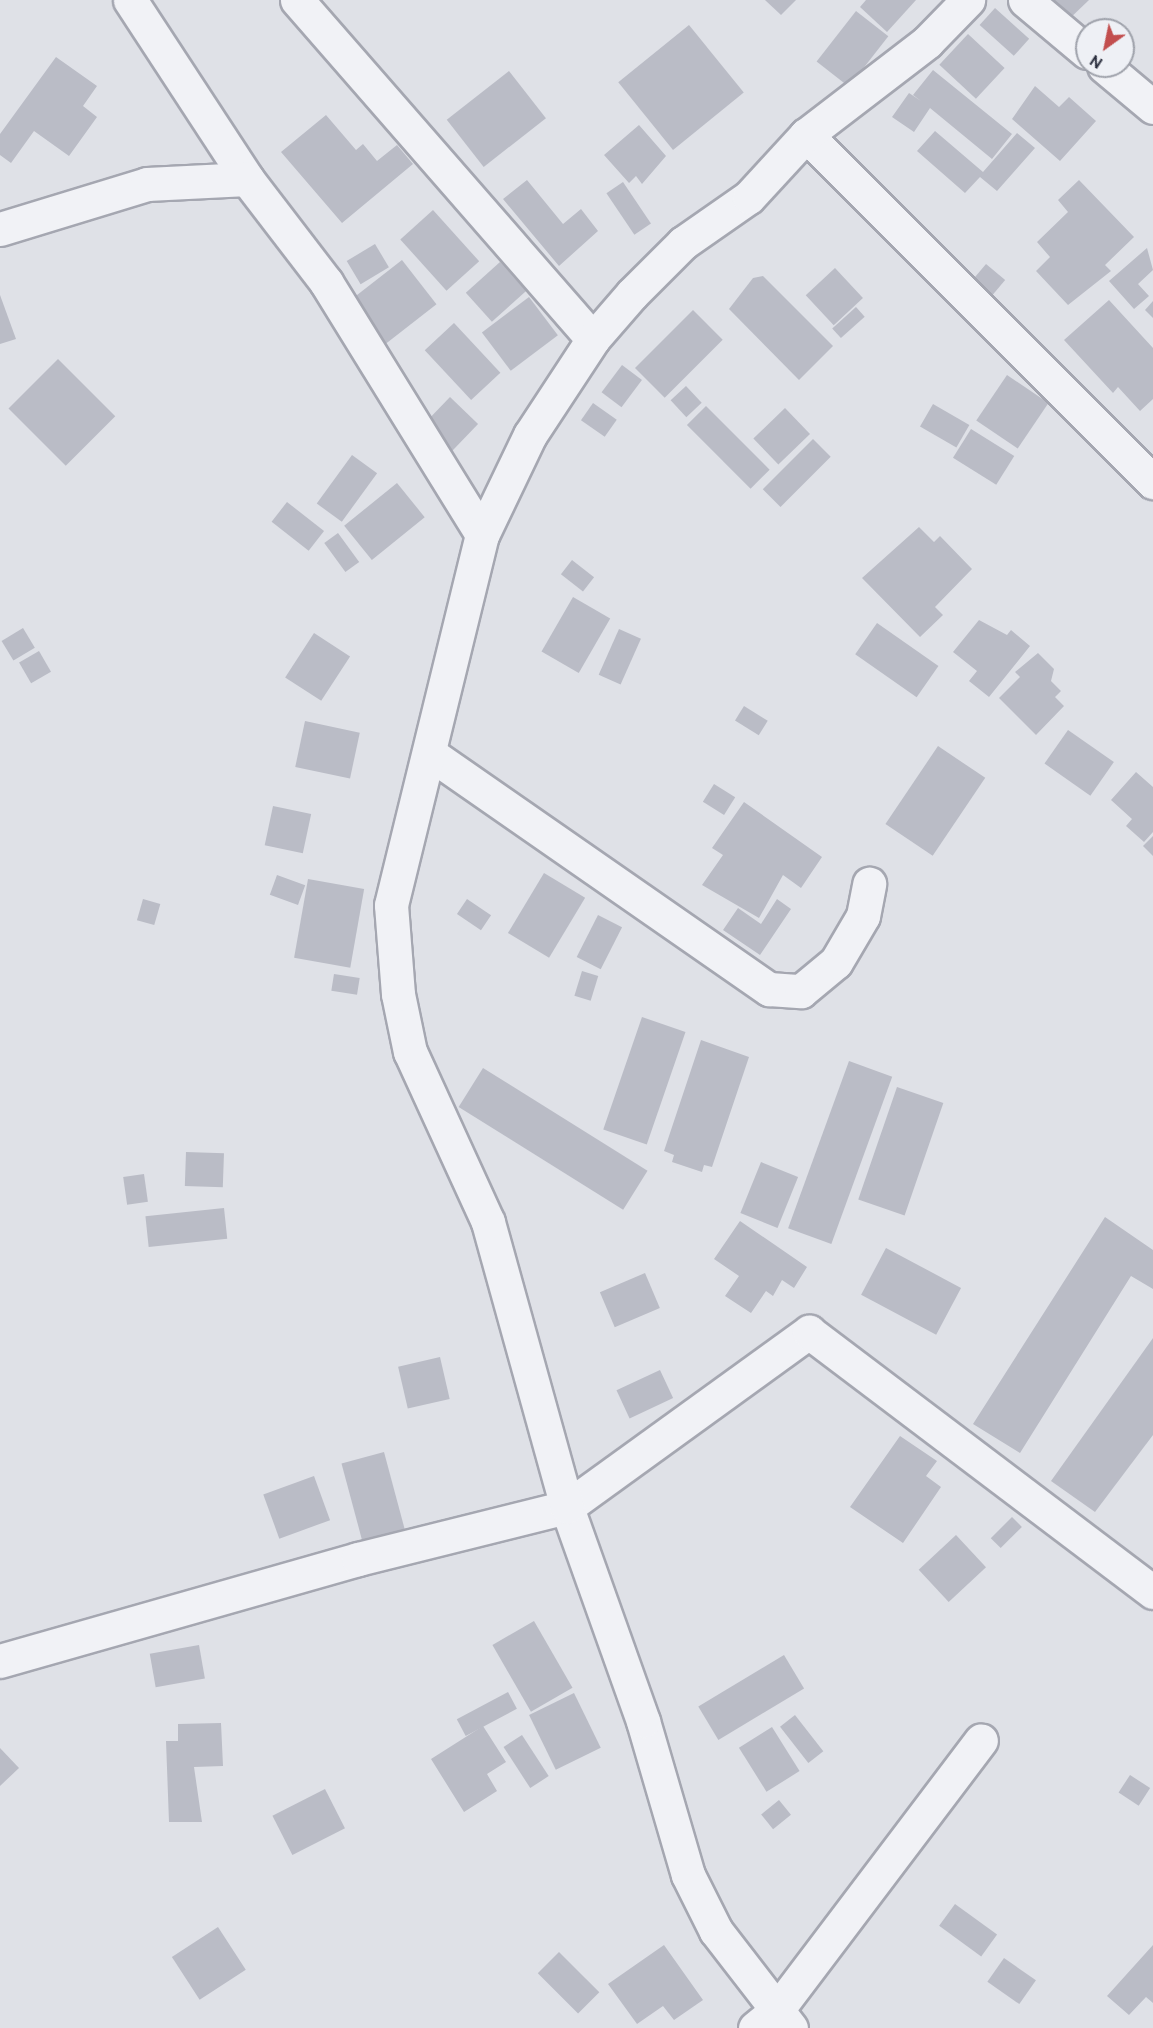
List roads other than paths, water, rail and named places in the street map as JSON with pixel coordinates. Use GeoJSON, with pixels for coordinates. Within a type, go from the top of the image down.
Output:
{"type":"FeatureCollection","features":[{"type":"Feature","properties":{"kind":"street"},"geometry":{"type":"LineString","coordinates":[[130,0],[247,179],[326,282],[482,535]]}},
{"type":"Feature","properties":{"kind":"street"},"geometry":{"type":"LineString","coordinates":[[297,0],[593,339]]}},
{"type":"Feature","properties":{"kind":"street"},"geometry":{"type":"LineString","coordinates":[[968,0],[927,42],[806,135],[749,197],[684,243],[593,339],[530,435],[482,535],[391,905],[398,994],[410,1052],[488,1222],[567,1507],[643,1721],[688,1875],[716,1931],[774,2022],[981,1740]]}},
{"type":"Feature","properties":{"kind":"street"},"geometry":{"type":"LineString","coordinates":[[1025,0],[1075,42]]}},
{"type":"Feature","properties":{"kind":"street"},"geometry":{"type":"LineString","coordinates":[[1118,78],[1153,107]]}},
{"type":"Feature","properties":{"kind":"street"},"geometry":{"type":"LineString","coordinates":[[806,135],[1153,482]]}},
{"type":"Feature","properties":{"kind":"street"},"geometry":{"type":"LineString","coordinates":[[0,229],[147,184],[247,179]]}},
{"type":"Feature","properties":{"kind":"street"},"geometry":{"type":"LineString","coordinates":[[429,753],[769,990],[801,991],[836,962],[863,916],[869,884]]}},
{"type":"Feature","properties":{"kind":"street"},"geometry":{"type":"LineString","coordinates":[[0,1661],[358,1559],[567,1507],[809,1332],[1153,1592]]}}]}
